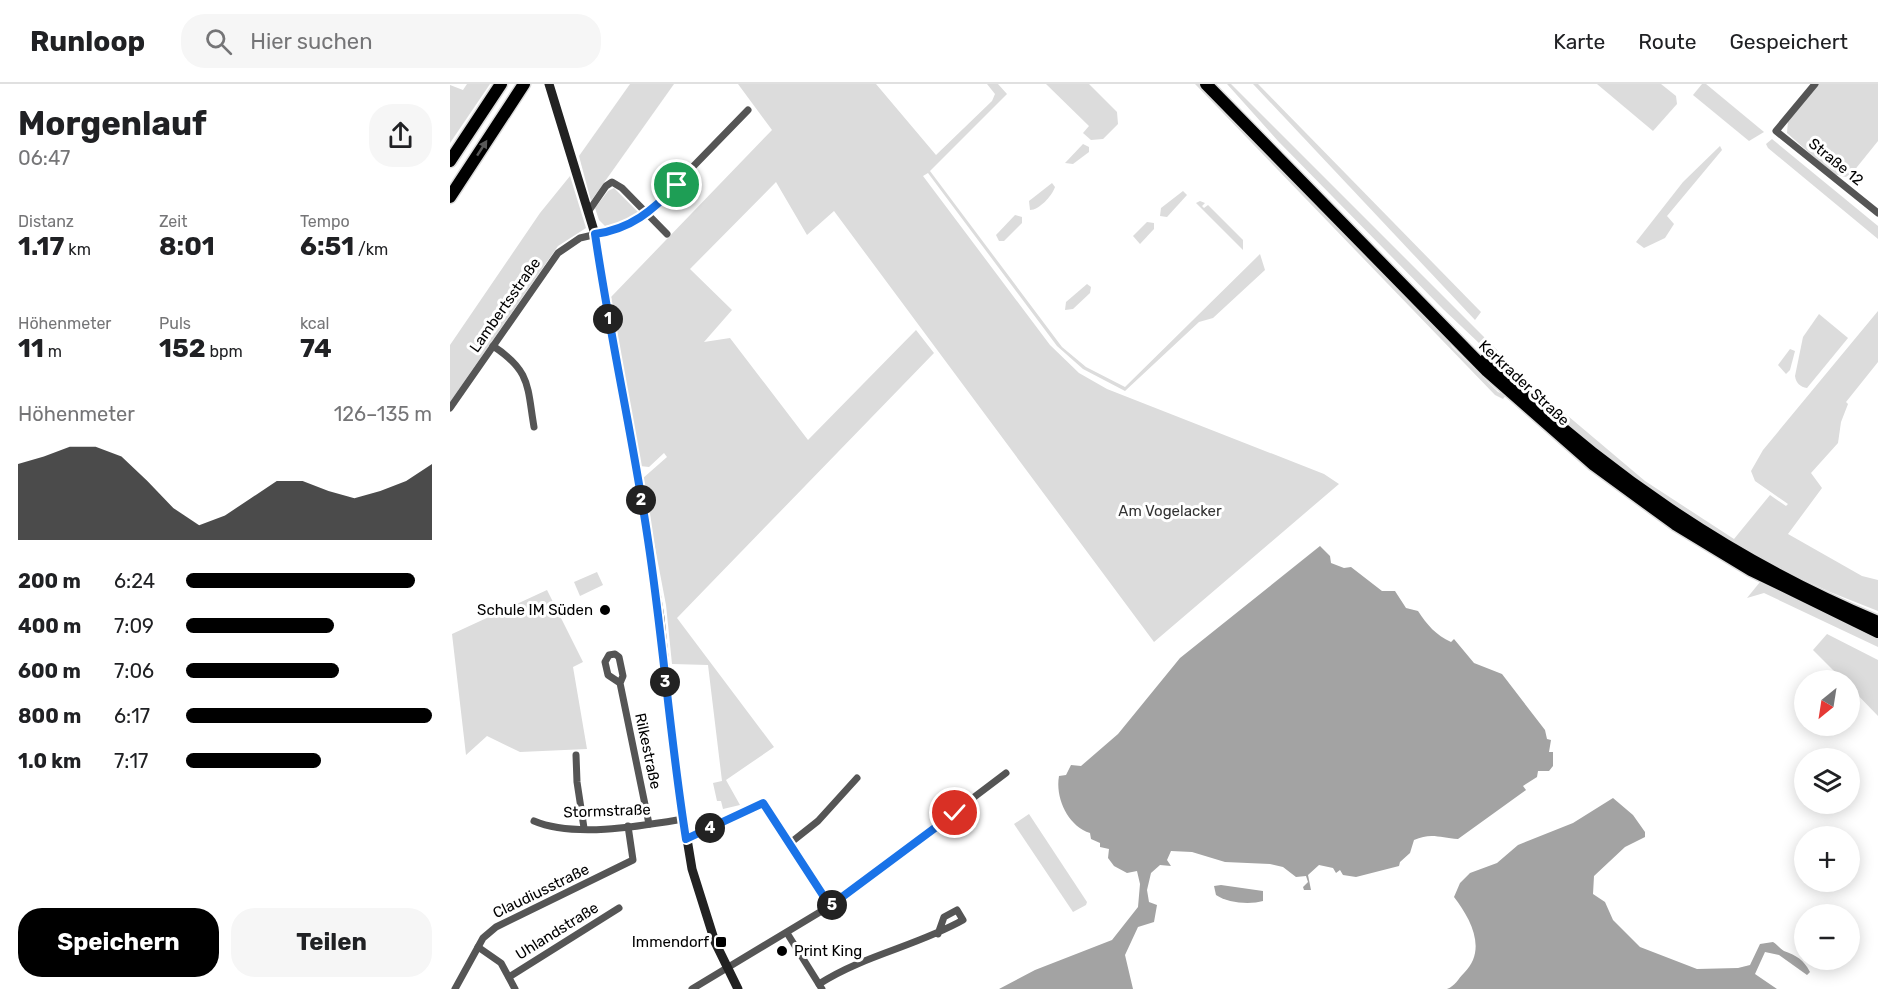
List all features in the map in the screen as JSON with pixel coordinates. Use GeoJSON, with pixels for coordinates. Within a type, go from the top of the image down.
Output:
{"type":"FeatureCollection","features":[{"type":"Feature","properties":{"kind":"highway"},"geometry":{"type":"LineString","coordinates":[[450,161],[501,84]]}},
{"type":"Feature","properties":{"kind":"highway"},"geometry":{"type":"LineString","coordinates":[[450,197],[524,84]]}},
{"type":"Feature","properties":{"kind":"highway","name":"Kerkrader Straße"},"geometry":{"type":"LineString","coordinates":[[1206,84],[1487,371],[1594,465],[1675,524],[1751,570],[1878,632]]}},
{"type":"Feature","properties":{"kind":"highway","name":"Kerkrader Straße"},"geometry":{"type":"LineString","coordinates":[[1217,84],[1492,364],[1597,457],[1679,516],[1718,540],[1781,576],[1878,622]]}},
{"type":"Feature","properties":{"kind":"highway"},"geometry":{"type":"LineString","coordinates":[[1852,611],[1878,615]]}},
{"type":"Feature","properties":{"kind":"street"},"geometry":{"type":"LineString","coordinates":[[549,84],[595,234],[646,528],[686,839],[695,879],[725,969],[738,989]]}},
{"type":"Feature","properties":{"kind":"street","name":"Straße 12"},"geometry":{"type":"LineString","coordinates":[[1815,84],[1776,131],[1878,213]]}},
{"type":"Feature","properties":{"kind":"street"},"geometry":{"type":"LineString","coordinates":[[647,214],[748,110]]}},
{"type":"Feature","properties":{"kind":"street"},"geometry":{"type":"LineString","coordinates":[[588,212],[606,186],[612,183],[622,188],[667,234]]}},
{"type":"Feature","properties":{"kind":"street","name":"Lambertsstraße"},"geometry":{"type":"LineString","coordinates":[[450,408],[558,253],[580,238],[634,223],[647,214]]}},
{"type":"Feature","properties":{"kind":"street"},"geometry":{"type":"LineString","coordinates":[[493,346],[513,361],[523,373],[534,427]]}},
{"type":"Feature","properties":{"kind":"street","name":"Rilkestraße"},"geometry":{"type":"LineString","coordinates":[[620,683],[649,824]]}},
{"type":"Feature","properties":{"kind":"street"},"geometry":{"type":"LineString","coordinates":[[576,755],[584,828]]}},
{"type":"Feature","properties":{"kind":"street"},"geometry":{"type":"LineString","coordinates":[[692,989],[830,906],[1006,773]]}},
{"type":"Feature","properties":{"kind":"street"},"geometry":{"type":"LineString","coordinates":[[789,844],[818,821],[857,778]]}},
{"type":"Feature","properties":{"kind":"street"},"geometry":{"type":"LineString","coordinates":[[686,839],[763,803],[830,906]]}},
{"type":"Feature","properties":{"kind":"street","name":"Stormstraße"},"geometry":{"type":"LineString","coordinates":[[534,820],[547,826],[584,828],[628,826],[683,819]]}},
{"type":"Feature","properties":{"kind":"street","name":"Claudiusstraße"},"geometry":{"type":"LineString","coordinates":[[455,989],[478,947],[488,934],[509,919],[630,863],[634,858],[628,826]]}},
{"type":"Feature","properties":{"kind":"street","name":"Uhlandstraße"},"geometry":{"type":"LineString","coordinates":[[509,977],[619,909]]}},
{"type":"Feature","properties":{"kind":"street"},"geometry":{"type":"LineString","coordinates":[[787,933],[820,986],[844,968],[939,934]]}},
{"type":"Feature","properties":{"kind":"street"},"geometry":{"type":"LineString","coordinates":[[478,947],[495,957],[515,989]]}},
{"type":"Feature","properties":{"kind":"green space"},"geometry":{"type":"Polygon","coordinates":[[[467,84],[490,84],[450,143],[450,85],[463,90],[467,84]]]}},
{"type":"Feature","properties":{"kind":"green space"},"geometry":{"type":"Polygon","coordinates":[[[630,84],[674,84],[591,201],[579,156],[630,84]]]}},
{"type":"Feature","properties":{"kind":"green space","name":"Am Vogelacker"},"geometry":{"type":"Polygon","coordinates":[[[738,84],[876,84],[936,155],[992,101],[995,94],[987,84],[998,84],[1007,94],[930,171],[1062,347],[1086,367],[1125,387],[1260,254],[1265,270],[1213,318],[1199,322],[1125,391],[1083,369],[1057,346],[928,173],[923,176],[1050,345],[1079,373],[1107,389],[1324,474],[1339,484],[1154,642],[834,211],[807,235],[776,182],[690,269],[732,310],[704,342],[730,338],[808,440],[916,330],[934,353],[677,618],[774,747],[726,780],[740,805],[723,809],[721,801],[717,801],[713,783],[722,781],[708,665],[672,664],[666,605],[642,479],[667,457],[664,453],[649,467],[640,466],[611,297],[772,130],[738,84]]]}},
{"type":"Feature","properties":{"kind":"green space"},"geometry":{"type":"Polygon","coordinates":[[[1046,84],[1089,84],[1117,112],[1118,124],[1103,139],[1091,140],[1083,133],[1089,126],[1046,84]]]}},
{"type":"Feature","properties":{"kind":"green space"},"geometry":{"type":"Polygon","coordinates":[[[1195,84],[1199,84],[1447,338],[1452,347],[1498,392],[1506,395],[1503,399],[1495,395],[1195,84]]]}},
{"type":"Feature","properties":{"kind":"green space"},"geometry":{"type":"Polygon","coordinates":[[[1227,84],[1231,84],[1536,389],[1645,481],[1734,539],[1770,495],[1786,506],[1788,504],[1755,481],[1751,471],[1763,450],[1878,311],[1878,362],[1846,402],[1848,404],[1841,422],[1838,443],[1811,473],[1822,488],[1788,534],[1862,576],[1878,580],[1878,611],[1830,592],[1753,556],[1663,500],[1572,431],[1443,309],[1278,141],[1227,84]]]}},
{"type":"Feature","properties":{"kind":"green space"},"geometry":{"type":"Polygon","coordinates":[[[1253,84],[1258,84],[1481,312],[1475,320],[1253,84]]]}},
{"type":"Feature","properties":{"kind":"green space"},"geometry":{"type":"Polygon","coordinates":[[[1597,84],[1661,84],[1676,96],[1677,104],[1653,131],[1597,84]]]}},
{"type":"Feature","properties":{"kind":"green space"},"geometry":{"type":"Polygon","coordinates":[[[1702,84],[1706,84],[1764,132],[1749,141],[1693,95],[1702,84]]]}},
{"type":"Feature","properties":{"kind":"green space"},"geometry":{"type":"Polygon","coordinates":[[[1818,84],[1878,84],[1878,141],[1853,172],[1846,177],[1833,174],[1787,133],[1788,121],[1818,84]]]}},
{"type":"Feature","properties":{"kind":"green space"},"geometry":{"type":"Polygon","coordinates":[[[1772,139],[1878,226],[1878,239],[1768,148],[1766,144],[1772,139]]]}},
{"type":"Feature","properties":{"kind":"green space"},"geometry":{"type":"Polygon","coordinates":[[[1083,144],[1089,147],[1089,152],[1073,164],[1065,163],[1083,144]]]}},
{"type":"Feature","properties":{"kind":"green space"},"geometry":{"type":"Polygon","coordinates":[[[1720,146],[1722,150],[1667,216],[1674,224],[1665,238],[1644,248],[1636,242],[1683,182],[1720,146]]]}},
{"type":"Feature","properties":{"kind":"green space"},"geometry":{"type":"Polygon","coordinates":[[[570,176],[586,228],[558,246],[450,402],[450,345],[540,213],[570,176]]]}},
{"type":"Feature","properties":{"kind":"green space"},"geometry":{"type":"Polygon","coordinates":[[[1052,183],[1055,187],[1048,198],[1037,208],[1030,210],[1029,201],[1052,183]]]}},
{"type":"Feature","properties":{"kind":"green space"},"geometry":{"type":"Polygon","coordinates":[[[614,188],[638,212],[623,222],[605,226],[599,220],[595,208],[608,191],[614,188]]]}},
{"type":"Feature","properties":{"kind":"green space"},"geometry":{"type":"Polygon","coordinates":[[[1183,191],[1187,195],[1167,217],[1160,216],[1161,208],[1183,191]]]}},
{"type":"Feature","properties":{"kind":"green space"},"geometry":{"type":"Polygon","coordinates":[[[1200,201],[1205,203],[1202,206],[1204,208],[1208,205],[1243,240],[1243,250],[1196,203],[1200,201]]]}},
{"type":"Feature","properties":{"kind":"green space"},"geometry":{"type":"Polygon","coordinates":[[[1015,215],[1022,217],[1022,223],[1004,241],[999,241],[996,235],[1015,215]]]}},
{"type":"Feature","properties":{"kind":"green space"},"geometry":{"type":"Polygon","coordinates":[[[1147,222],[1154,223],[1154,229],[1140,244],[1133,236],[1147,222]]]}},
{"type":"Feature","properties":{"kind":"green space"},"geometry":{"type":"Polygon","coordinates":[[[1087,284],[1091,287],[1090,293],[1073,309],[1065,310],[1066,302],[1087,284]]]}},
{"type":"Feature","properties":{"kind":"green space"},"geometry":{"type":"Polygon","coordinates":[[[1819,314],[1848,338],[1807,388],[1802,387],[1796,381],[1795,376],[1803,337],[1819,314]]]}},
{"type":"Feature","properties":{"kind":"green space"},"geometry":{"type":"Polygon","coordinates":[[[1790,349],[1795,351],[1790,370],[1786,374],[1778,365],[1790,349]]]}},
{"type":"Feature","properties":{"kind":"green space"},"geometry":{"type":"Polygon","coordinates":[[[597,572],[603,585],[580,596],[574,582],[597,572]]]}},
{"type":"Feature","properties":{"kind":"green space"},"geometry":{"type":"Polygon","coordinates":[[[1760,582],[1878,637],[1878,647],[1764,593],[1747,598],[1760,582]]]}},
{"type":"Feature","properties":{"kind":"green space"},"geometry":{"type":"Polygon","coordinates":[[[547,590],[583,662],[573,667],[587,749],[520,752],[487,736],[466,755],[452,634],[547,590]]]}},
{"type":"Feature","properties":{"kind":"green space"},"geometry":{"type":"Polygon","coordinates":[[[1827,634],[1878,660],[1878,716],[1860,697],[1860,670],[1833,670],[1813,650],[1827,634]]]}},
{"type":"Feature","properties":{"kind":"green space"},"geometry":{"type":"Polygon","coordinates":[[[1029,814],[1087,902],[1086,905],[1073,912],[1014,824],[1029,814]]]}},
{"type":"Feature","properties":{"kind":"shaded area"},"geometry":{"type":"Polygon","coordinates":[[[1320,546],[1330,556],[1331,563],[1344,568],[1351,567],[1382,591],[1395,591],[1406,608],[1418,611],[1436,633],[1451,642],[1454,639],[1474,663],[1502,674],[1545,730],[1547,739],[1551,740],[1549,752],[1553,752],[1553,766],[1549,771],[1538,771],[1537,777],[1523,786],[1526,790],[1458,839],[1431,836],[1414,840],[1410,853],[1400,862],[1399,866],[1356,877],[1343,875],[1340,870],[1336,873],[1333,868],[1319,865],[1308,875],[1311,890],[1304,890],[1303,887],[1308,882],[1306,876],[1296,877],[1283,867],[1270,864],[1225,862],[1192,852],[1171,851],[1167,860],[1171,866],[1160,865],[1151,873],[1147,890],[1149,902],[1157,905],[1154,922],[1138,927],[1125,955],[1133,989],[999,989],[1035,970],[1112,940],[1138,907],[1140,884],[1137,871],[1127,873],[1114,866],[1108,858],[1109,849],[1100,847],[1100,843],[1091,839],[1090,833],[1069,818],[1061,802],[1059,776],[1066,775],[1071,765],[1081,766],[1118,734],[1180,658],[1320,546]]]}},
{"type":"Feature","properties":{"kind":"shaded area"},"geometry":{"type":"Polygon","coordinates":[[[1613,798],[1633,815],[1645,832],[1645,837],[1625,847],[1594,876],[1593,894],[1605,902],[1613,920],[1640,947],[1697,969],[1738,968],[1750,965],[1760,944],[1773,942],[1794,956],[1794,966],[1779,955],[1765,952],[1755,974],[1777,989],[1447,989],[1464,973],[1475,954],[1476,944],[1471,924],[1454,897],[1460,883],[1470,873],[1497,863],[1518,845],[1573,823],[1613,798]]]}},
{"type":"Feature","properties":{"kind":"shaded area"},"geometry":{"type":"Polygon","coordinates":[[[1214,886],[1263,891],[1263,901],[1245,903],[1226,900],[1216,895],[1214,886]]]}},
{"type":"Feature","properties":{"kind":"shaded area"},"geometry":{"type":"Polygon","coordinates":[[[1800,970],[1809,970],[1810,972],[1807,975],[1800,970]]]}},
{"type":"Feature","properties":{"kind":"place","name":"Schule IM Süden"},"geometry":{"type":"Point","coordinates":[605,610]}},
{"type":"Feature","properties":{"kind":"place","name":"Immendorf"},"geometry":{"type":"Point","coordinates":[721,942]}},
{"type":"Feature","properties":{"kind":"place","name":"Print King"},"geometry":{"type":"Point","coordinates":[782,951]}},
{"type":"Feature","properties":{"kind":"route"},"geometry":{"type":"LineString","coordinates":[[677,185],[656,207],[634,223],[595,234],[607,316],[660,618],[667,709],[686,839],[763,803],[830,906],[955,813]]}}]}
